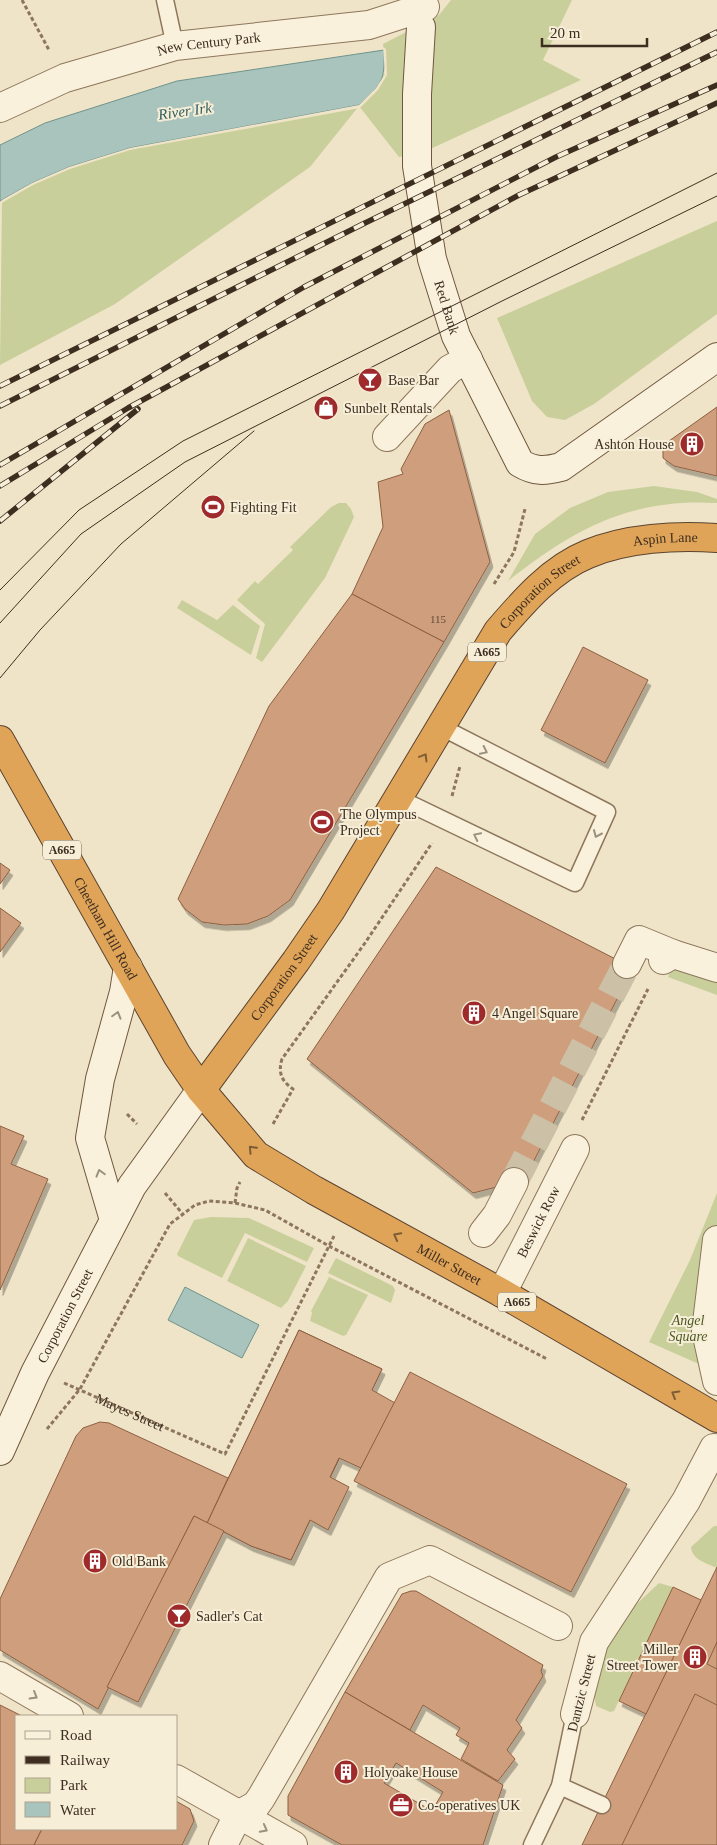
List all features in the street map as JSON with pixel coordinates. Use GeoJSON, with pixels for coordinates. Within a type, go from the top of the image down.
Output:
{"type":"FeatureCollection","features":[{"type":"Feature","properties":{"kind":"highway","name":"Aspin Lane"},"geometry":{"type":"LineString","coordinates":[[614,545],[683,538],[717,538]]}},
{"type":"Feature","properties":{"kind":"highway","name":"Corporation Street"},"geometry":{"type":"LineString","coordinates":[[200,1090],[316,932],[498,632],[524,600],[539,586],[586,554],[614,545]]}},
{"type":"Feature","properties":{"kind":"highway","name":"Cheetham Hill Road"},"geometry":{"type":"LineString","coordinates":[[0,740],[126,964],[200,1090]]}},
{"type":"Feature","properties":{"kind":"highway","name":"Miller Street"},"geometry":{"type":"LineString","coordinates":[[200,1090],[256,1155],[348,1209],[502,1293],[717,1418]]}},
{"type":"Feature","properties":{"kind":"street","name":"New Century Park"},"geometry":{"type":"LineString","coordinates":[[0,108],[65,78],[175,46],[369,25],[424,11]]}},
{"type":"Feature","properties":{"kind":"street","name":"Red Bank"},"geometry":{"type":"LineString","coordinates":[[424,11],[416,94],[417,166],[432,259],[456,336],[520,464],[540,471],[561,467],[717,357]]}},
{"type":"Feature","properties":{"kind":"street"},"geometry":{"type":"LineString","coordinates":[[387,437],[450,369],[468,359]]}},
{"type":"Feature","properties":{"kind":"street"},"geometry":{"type":"LineString","coordinates":[[627,964],[638,940],[668,957],[717,968]]}},
{"type":"Feature","properties":{"kind":"street"},"geometry":{"type":"LineString","coordinates":[[114,1220],[90,1138],[100,1078],[124,992],[126,964]]}},
{"type":"Feature","properties":{"kind":"street","name":"Corporation Street"},"geometry":{"type":"LineString","coordinates":[[5,1440],[35,1373],[114,1220],[151,1156],[200,1090]]}},
{"type":"Feature","properties":{"kind":"street","name":"Beswick Row"},"geometry":{"type":"LineString","coordinates":[[502,1293],[575,1149]]}},
{"type":"Feature","properties":{"kind":"street"},"geometry":{"type":"LineString","coordinates":[[483,1233],[497,1215],[514,1182]]}},
{"type":"Feature","properties":{"kind":"street"},"geometry":{"type":"LineString","coordinates":[[717,1242],[714,1290],[706,1331],[717,1381]]}},
{"type":"Feature","properties":{"kind":"street","name":"Dantzic Street"},"geometry":{"type":"LineString","coordinates":[[575,1714],[578,1635],[686,1501],[714,1448]]}},
{"type":"Feature","properties":{"kind":"street"},"geometry":{"type":"LineString","coordinates":[[223,1845],[238,1815],[256,1805],[389,1577],[430,1560],[578,1635]]}},
{"type":"Feature","properties":{"kind":"street"},"geometry":{"type":"LineString","coordinates":[[0,1676],[67,1715]]}},
{"type":"Feature","properties":{"kind":"street"},"geometry":{"type":"LineString","coordinates":[[178,1780],[293,1845]]}},
{"type":"Feature","properties":{"kind":"lane"},"geometry":{"type":"LineString","coordinates":[[165,0],[175,46]]}},
{"type":"Feature","properties":{"kind":"lane"},"geometry":{"type":"LineString","coordinates":[[398,798],[575,883],[608,812],[441,727]]}},
{"type":"Feature","properties":{"kind":"lane","name":"Dantzic Street"},"geometry":{"type":"LineString","coordinates":[[532,1845],[560,1786],[575,1714]]}},
{"type":"Feature","properties":{"kind":"lane"},"geometry":{"type":"LineString","coordinates":[[560,1786],[602,1805]]}},
{"type":"Feature","properties":{"kind":"path"},"geometry":{"type":"LineString","coordinates":[[22,0],[65,78]]}},
{"type":"Feature","properties":{"kind":"path"},"geometry":{"type":"LineString","coordinates":[[492,588],[514,552],[526,509]]}},
{"type":"Feature","properties":{"kind":"path"},"geometry":{"type":"LineString","coordinates":[[452,798],[458,770],[463,760]]}},
{"type":"Feature","properties":{"kind":"path"},"geometry":{"type":"LineString","coordinates":[[271,1127],[293,1089],[287,1085],[280,1073],[282,1059],[365,943],[437,835]]}},
{"type":"Feature","properties":{"kind":"path"},"geometry":{"type":"LineString","coordinates":[[575,1149],[582,1121],[648,988]]}},
{"type":"Feature","properties":{"kind":"path"},"geometry":{"type":"LineString","coordinates":[[235,1203],[237,1188]]}},
{"type":"Feature","properties":{"kind":"path"},"geometry":{"type":"LineString","coordinates":[[5,1440],[32,1434],[43,1434],[80,1389],[170,1224],[182,1212],[195,1205],[209,1201],[235,1203],[265,1210],[329,1246],[548,1360]]}},
{"type":"Feature","properties":{"kind":"path"},"geometry":{"type":"LineString","coordinates":[[173,1203],[182,1212]]}},
{"type":"Feature","properties":{"kind":"path"},"geometry":{"type":"LineString","coordinates":[[329,1246],[348,1209]]}},
{"type":"Feature","properties":{"kind":"path","name":"Mayes Street"},"geometry":{"type":"LineString","coordinates":[[35,1373],[80,1389],[225,1454],[329,1246]]}},
{"type":"Feature","properties":{"kind":"green space"},"geometry":{"type":"Polygon","coordinates":[[[451,0],[572,0],[543,60],[581,80],[428,150],[399,157],[359,106],[310,167],[115,304],[0,365],[2,200],[69,167],[385,74],[383,44],[439,15],[451,0]]]}},
{"type":"Feature","properties":{"kind":"green space"},"geometry":{"type":"Polygon","coordinates":[[[717,221],[717,314],[594,404],[565,420],[547,417],[532,401],[497,318],[717,221]]]}},
{"type":"Feature","properties":{"kind":"green space"},"geometry":{"type":"Polygon","coordinates":[[[654,486],[697,492],[717,499],[717,503],[686,503],[657,506],[630,512],[605,521],[580,532],[556,546],[508,581],[535,534],[570,508],[608,492],[654,486]]]}},
{"type":"Feature","properties":{"kind":"green space"},"geometry":{"type":"Polygon","coordinates":[[[339,503],[346,503],[354,517],[325,578],[262,662],[256,658],[265,624],[237,600],[255,581],[258,584],[293,550],[290,547],[331,507],[339,503]]]}},
{"type":"Feature","properties":{"kind":"green space"},"geometry":{"type":"Polygon","coordinates":[[[182,600],[217,620],[233,605],[260,626],[251,655],[177,608],[182,600]]]}},
{"type":"Feature","properties":{"kind":"green space"},"geometry":{"type":"Polygon","coordinates":[[[673,964],[717,978],[717,995],[668,977],[673,964]]]}},
{"type":"Feature","properties":{"kind":"green space","name":"Angel Square"},"geometry":{"type":"Polygon","coordinates":[[[717,1193],[717,1372],[649,1342],[690,1260],[717,1193]]]}},
{"type":"Feature","properties":{"kind":"green space"},"geometry":{"type":"Polygon","coordinates":[[[211,1217],[249,1218],[314,1248],[307,1262],[245,1233],[222,1278],[177,1254],[194,1220],[211,1217]]]}},
{"type":"Feature","properties":{"kind":"green space"},"geometry":{"type":"Polygon","coordinates":[[[248,1238],[306,1266],[288,1301],[281,1308],[227,1281],[248,1238]]]}},
{"type":"Feature","properties":{"kind":"green space"},"geometry":{"type":"Polygon","coordinates":[[[336,1258],[393,1286],[395,1290],[391,1303],[328,1273],[336,1258]]]}},
{"type":"Feature","properties":{"kind":"green space"},"geometry":{"type":"Polygon","coordinates":[[[329,1277],[368,1295],[346,1335],[343,1336],[310,1321],[311,1311],[329,1277]]]}},
{"type":"Feature","properties":{"kind":"green space"},"geometry":{"type":"Polygon","coordinates":[[[714,1526],[717,1526],[717,1568],[697,1558],[691,1547],[714,1526]]]}},
{"type":"Feature","properties":{"kind":"green space"},"geometry":{"type":"Polygon","coordinates":[[[659,1583],[673,1587],[614,1711],[610,1712],[596,1706],[592,1682],[610,1629],[659,1583]]]}},
{"type":"Feature","properties":{"kind":"water","name":"River Irk"},"geometry":{"type":"Polygon","coordinates":[[[384,50],[383,76],[373,92],[359,105],[130,148],[69,167],[32,183],[0,201],[0,145],[45,123],[177,81],[384,50]]]}},
{"type":"Feature","properties":{"kind":"water"},"geometry":{"type":"Polygon","coordinates":[[[185,1287],[259,1325],[242,1358],[168,1320],[185,1287]]]}},
{"type":"Feature","properties":{"kind":"pier"},"geometry":{"type":"Polygon","coordinates":[[[383,47],[386,49],[387,75],[378,90],[360,108],[130,150],[70,169],[33,185],[0,204],[2,200],[32,183],[69,167],[130,148],[359,105],[376,88],[385,74],[383,47]]]}},
{"type":"Feature","properties":{"kind":"building","name":"Ashton House"},"geometry":{"type":"Polygon","coordinates":[[[717,407],[717,476],[674,466],[663,458],[663,448],[669,441],[717,407]]]}},
{"type":"Feature","properties":{"kind":"building"},"geometry":{"type":"Polygon","coordinates":[[[449,410],[490,562],[444,642],[352,594],[383,527],[378,482],[403,474],[401,469],[425,424],[449,410]]]}},
{"type":"Feature","properties":{"kind":"building"},"geometry":{"type":"Polygon","coordinates":[[[352,594],[444,642],[290,900],[268,916],[247,924],[224,925],[202,922],[185,909],[178,899],[269,706],[352,594]]]}},
{"type":"Feature","properties":{"kind":"building"},"geometry":{"type":"Polygon","coordinates":[[[583,647],[648,680],[605,763],[541,730],[583,647]]]}},
{"type":"Feature","properties":{"kind":"building"},"geometry":{"type":"Polygon","coordinates":[[[0,863],[10,870],[0,884],[0,863]]]}},
{"type":"Feature","properties":{"kind":"building","name":"4 Angel Square"},"geometry":{"type":"Polygon","coordinates":[[[436,867],[633,968],[524,1180],[473,1193],[307,1059],[436,867]]]}},
{"type":"Feature","properties":{"kind":"building"},"geometry":{"type":"Polygon","coordinates":[[[0,908],[21,923],[0,952],[0,908]]]}},
{"type":"Feature","properties":{"kind":"building"},"geometry":{"type":"Polygon","coordinates":[[[0,1126],[24,1136],[11,1164],[48,1179],[0,1290],[0,1126]]]}},
{"type":"Feature","properties":{"kind":"building"},"geometry":{"type":"Polygon","coordinates":[[[299,1330],[382,1369],[291,1560],[251,1546],[207,1523],[299,1330]]]}},
{"type":"Feature","properties":{"kind":"building"},"geometry":{"type":"Polygon","coordinates":[[[299,1330],[382,1369],[372,1390],[395,1403],[361,1468],[339,1458],[330,1477],[349,1487],[328,1530],[310,1520],[291,1560],[251,1546],[207,1523],[299,1330]]]}},
{"type":"Feature","properties":{"kind":"building"},"geometry":{"type":"Polygon","coordinates":[[[410,1372],[627,1484],[571,1592],[354,1481],[410,1372]]]}},
{"type":"Feature","properties":{"kind":"building","name":"Old Bank"},"geometry":{"type":"Polygon","coordinates":[[[100,1422],[109,1423],[228,1478],[207,1523],[194,1516],[98,1709],[0,1650],[0,1599],[76,1436],[83,1428],[100,1422]]]}},
{"type":"Feature","properties":{"kind":"building"},"geometry":{"type":"Polygon","coordinates":[[[194,1516],[224,1531],[138,1702],[107,1687],[194,1516]]]}},
{"type":"Feature","properties":{"kind":"building","name":"Miller Street Tower"},"geometry":{"type":"Polygon","coordinates":[[[717,1567],[717,1845],[582,1845],[634,1738],[717,1567]]]}},
{"type":"Feature","properties":{"kind":"building"},"geometry":{"type":"Polygon","coordinates":[[[673,1587],[701,1600],[646,1714],[619,1701],[673,1587]]]}},
{"type":"Feature","properties":{"kind":"building"},"geometry":{"type":"Polygon","coordinates":[[[416,1591],[543,1665],[541,1671],[543,1676],[516,1720],[522,1728],[507,1750],[515,1759],[498,1781],[461,1759],[469,1743],[456,1735],[460,1728],[423,1705],[410,1730],[345,1692],[402,1594],[416,1591]]]}},
{"type":"Feature","properties":{"kind":"building"},"geometry":{"type":"Polygon","coordinates":[[[717,1642],[717,1669],[707,1664],[717,1642]]]}},
{"type":"Feature","properties":{"kind":"building","name":"Holyoake House"},"geometry":{"type":"Polygon","coordinates":[[[345,1692],[503,1785],[483,1845],[342,1845],[288,1815],[288,1796],[345,1692]],[[396,1763],[384,1783],[432,1811],[443,1792],[396,1763]]]}},
{"type":"Feature","properties":{"kind":"building"},"geometry":{"type":"Polygon","coordinates":[[[695,1694],[717,1705],[717,1845],[622,1845],[695,1694]]]}},
{"type":"Feature","properties":{"kind":"building"},"geometry":{"type":"Polygon","coordinates":[[[0,1705],[20,1715],[15,1715],[15,1830],[42,1830],[34,1845],[0,1845],[0,1705]]]}},
{"type":"Feature","properties":{"kind":"building"},"geometry":{"type":"Polygon","coordinates":[[[178,1802],[190,1809],[194,1821],[182,1845],[34,1845],[42,1830],[178,1830],[178,1802]]]}},
{"type":"Feature","properties":{"kind":"tunnel"},"geometry":{"type":"LineString","coordinates":[[514,1182],[627,964]]}},
{"type":"Feature","properties":{"kind":"tram line"},"geometry":{"type":"LineString","coordinates":[[0,590],[79,510],[183,441],[717,173]]}},
{"type":"Feature","properties":{"kind":"tram line"},"geometry":{"type":"LineString","coordinates":[[0,623],[81,534],[185,462],[502,301],[717,196]]}},
{"type":"Feature","properties":{"kind":"tram line"},"geometry":{"type":"LineString","coordinates":[[0,678],[40,630],[121,544],[254,431]]}},
{"type":"Feature","properties":{"kind":"railway"},"geometry":{"type":"LineString","coordinates":[[0,386],[717,32]]}},
{"type":"Feature","properties":{"kind":"railway"},"geometry":{"type":"LineString","coordinates":[[0,406],[365,223],[717,52]]}},
{"type":"Feature","properties":{"kind":"railway"},"geometry":{"type":"LineString","coordinates":[[0,465],[304,287],[556,157],[717,85]]}},
{"type":"Feature","properties":{"kind":"railway"},"geometry":{"type":"LineString","coordinates":[[0,486],[128,408],[519,195],[717,103]]}},
{"type":"Feature","properties":{"kind":"railway"},"geometry":{"type":"LineString","coordinates":[[0,521],[138,409]]}},
{"type":"Feature","properties":{"kind":"place","name":"Base Bar"},"geometry":{"type":"Point","coordinates":[370,380]}},
{"type":"Feature","properties":{"kind":"place","name":"Sunbelt Rentals"},"geometry":{"type":"Point","coordinates":[326,408]}},
{"type":"Feature","properties":{"kind":"place","name":"Ashton House"},"geometry":{"type":"Point","coordinates":[692,444]}},
{"type":"Feature","properties":{"kind":"place","name":"Fighting Fit"},"geometry":{"type":"Point","coordinates":[213,507]}},
{"type":"Feature","properties":{"kind":"place","name":"The Olympus Project"},"geometry":{"type":"Point","coordinates":[322,822]}},
{"type":"Feature","properties":{"kind":"place","name":"4 Angel Square"},"geometry":{"type":"Point","coordinates":[474,1013]}},
{"type":"Feature","properties":{"kind":"place","name":"Old Bank"},"geometry":{"type":"Point","coordinates":[95,1561]}},
{"type":"Feature","properties":{"kind":"place","name":"Sadler's Cat"},"geometry":{"type":"Point","coordinates":[179,1616]}},
{"type":"Feature","properties":{"kind":"place","name":"Miller Street Tower"},"geometry":{"type":"Point","coordinates":[695,1657]}},
{"type":"Feature","properties":{"kind":"place","name":"Holyoake House"},"geometry":{"type":"Point","coordinates":[346,1772]}},
{"type":"Feature","properties":{"kind":"place","name":"Co-operatives UK"},"geometry":{"type":"Point","coordinates":[401,1805]}}]}
